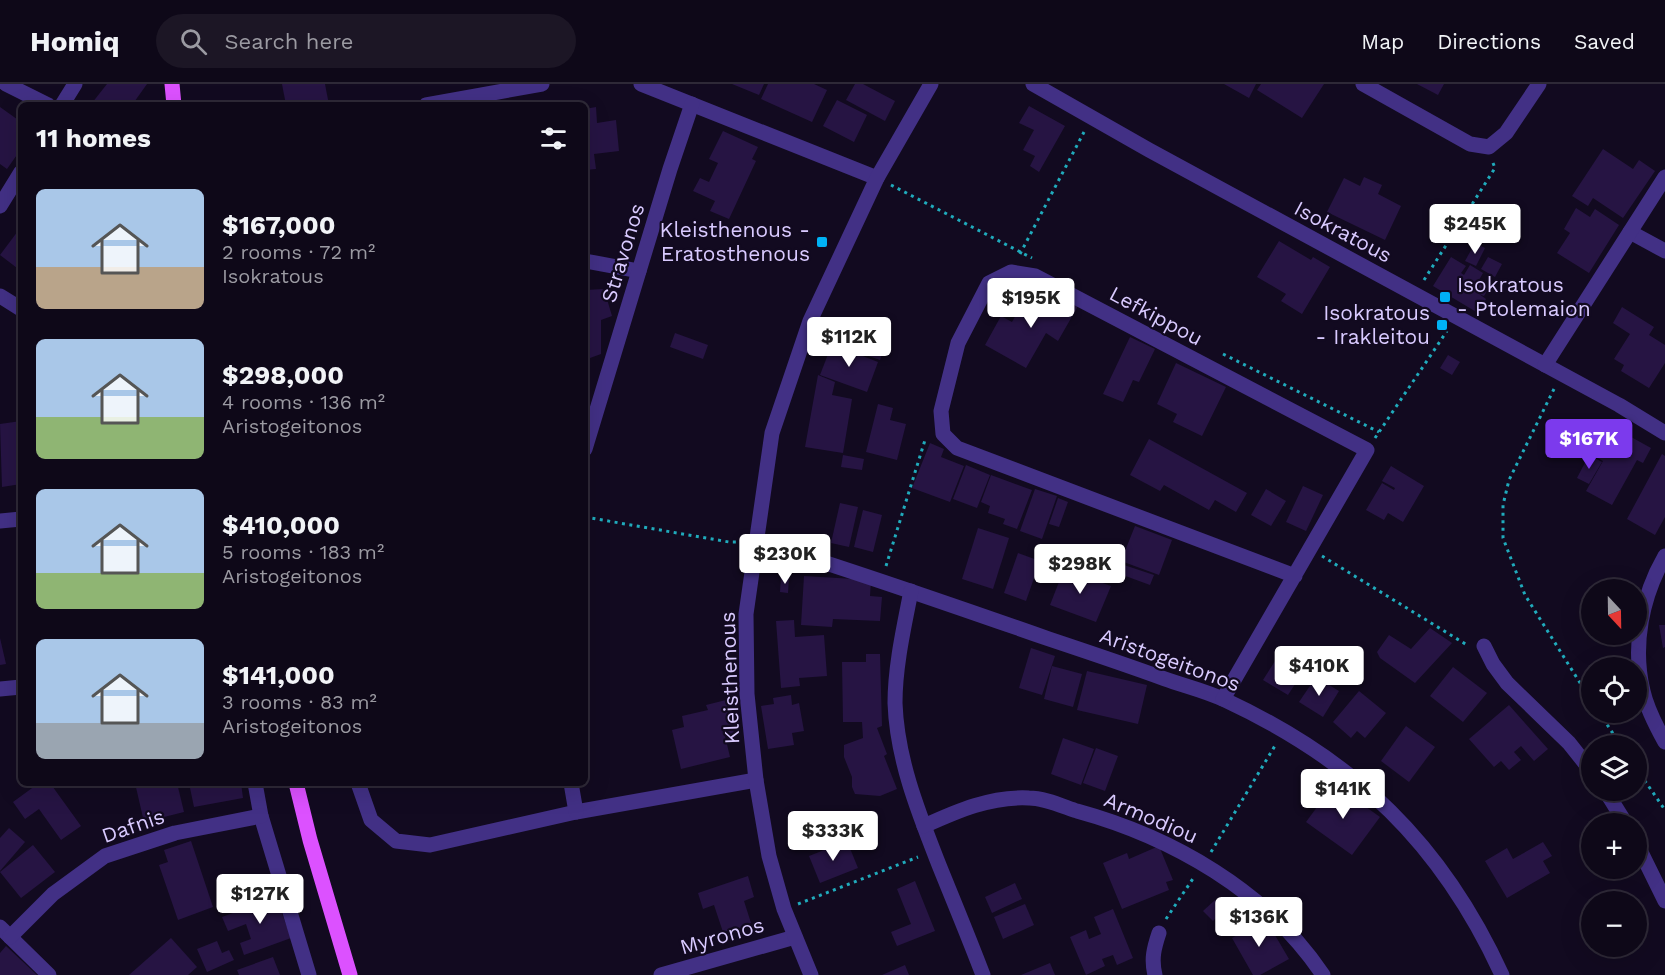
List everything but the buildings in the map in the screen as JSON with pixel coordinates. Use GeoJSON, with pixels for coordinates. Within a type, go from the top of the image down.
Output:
{"type":"FeatureCollection","features":[{"type":"Feature","properties":{"kind":"main road"},"geometry":{"type":"LineString","coordinates":[[172,84],[174,102]]}},
{"type":"Feature","properties":{"kind":"main road"},"geometry":{"type":"LineString","coordinates":[[297,786],[310,840],[350,975]]}},
{"type":"Feature","properties":{"kind":"street"},"geometry":{"type":"LineString","coordinates":[[6,84],[42,102]]}},
{"type":"Feature","properties":{"kind":"street"},"geometry":{"type":"LineString","coordinates":[[64,102],[75,84]]}},
{"type":"Feature","properties":{"kind":"street"},"geometry":{"type":"LineString","coordinates":[[443,102],[542,84]]}},
{"type":"Feature","properties":{"kind":"street"},"geometry":{"type":"LineString","coordinates":[[641,84],[877,178]]}},
{"type":"Feature","properties":{"kind":"street","name":"Kleisthenous"},"geometry":{"type":"LineString","coordinates":[[811,975],[784,909],[768,856],[756,780],[747,694],[746,614],[771,433],[810,321],[877,178],[931,84]]}},
{"type":"Feature","properties":{"kind":"street","name":"Isokratous"},"geometry":{"type":"LineString","coordinates":[[1033,84],[1091,118],[1619,405],[1665,433]]}},
{"type":"Feature","properties":{"kind":"street"},"geometry":{"type":"LineString","coordinates":[[1363,84],[1470,144],[1489,147],[1506,133],[1539,84]]}},
{"type":"Feature","properties":{"kind":"street","name":"Stravonos"},"geometry":{"type":"LineString","coordinates":[[588,438],[692,104]]}},
{"type":"Feature","properties":{"kind":"street"},"geometry":{"type":"LineString","coordinates":[[0,206],[18,177]]}},
{"type":"Feature","properties":{"kind":"street"},"geometry":{"type":"LineString","coordinates":[[1545,365],[1665,177]]}},
{"type":"Feature","properties":{"kind":"street"},"geometry":{"type":"LineString","coordinates":[[1630,232],[1665,252]]}},
{"type":"Feature","properties":{"kind":"street"},"geometry":{"type":"LineString","coordinates":[[588,262],[639,271]]}},
{"type":"Feature","properties":{"kind":"street"},"geometry":{"type":"LineString","coordinates":[[1011,272],[989,283],[958,343],[941,411],[943,434],[957,448],[1295,576]]}},
{"type":"Feature","properties":{"kind":"street","name":"Lefkippou"},"geometry":{"type":"LineString","coordinates":[[1011,272],[1035,276],[1367,450]]}},
{"type":"Feature","properties":{"kind":"street"},"geometry":{"type":"LineString","coordinates":[[0,296],[18,307]]}},
{"type":"Feature","properties":{"kind":"street"},"geometry":{"type":"LineString","coordinates":[[1223,699],[1367,450]]}},
{"type":"Feature","properties":{"kind":"street"},"geometry":{"type":"LineString","coordinates":[[0,521],[18,519]]}},
{"type":"Feature","properties":{"kind":"street","name":"Aristogeitonos"},"geometry":{"type":"LineString","coordinates":[[757,541],[911,591],[1223,699],[1285,730],[1331,760],[1374,795],[1410,830],[1441,868],[1464,902],[1502,975]]}},
{"type":"Feature","properties":{"kind":"street"},"geometry":{"type":"LineString","coordinates":[[1665,556],[1647,597],[1640,628],[1638,662],[1643,692],[1654,722],[1665,742]]}},
{"type":"Feature","properties":{"kind":"street"},"geometry":{"type":"LineString","coordinates":[[911,591],[901,641],[895,704],[902,752],[910,788],[983,975]]}},
{"type":"Feature","properties":{"kind":"street"},"geometry":{"type":"LineString","coordinates":[[1484,646],[1493,664],[1507,683],[1569,743],[1581,758]]}},
{"type":"Feature","properties":{"kind":"street"},"geometry":{"type":"LineString","coordinates":[[0,689],[18,687]]}},
{"type":"Feature","properties":{"kind":"street"},"geometry":{"type":"LineString","coordinates":[[359,786],[371,820],[396,842],[430,845],[576,812],[756,780]]}},
{"type":"Feature","properties":{"kind":"street"},"geometry":{"type":"LineString","coordinates":[[256,786],[261,816],[309,975]]}},
{"type":"Feature","properties":{"kind":"street"},"geometry":{"type":"LineString","coordinates":[[572,786],[576,812]]}},
{"type":"Feature","properties":{"kind":"street","name":"Armodiou"},"geometry":{"type":"LineString","coordinates":[[924,826],[966,807],[995,800],[1030,798],[1115,821],[1204,863],[1279,921],[1323,975]]}},
{"type":"Feature","properties":{"kind":"street","name":"Dafnis"},"geometry":{"type":"LineString","coordinates":[[5,932],[105,856],[174,833],[261,816]]}},
{"type":"Feature","properties":{"kind":"street"},"geometry":{"type":"LineString","coordinates":[[1647,862],[1665,901]]}},
{"type":"Feature","properties":{"kind":"street"},"geometry":{"type":"LineString","coordinates":[[5,932],[49,975]]}},
{"type":"Feature","properties":{"kind":"street"},"geometry":{"type":"LineString","coordinates":[[1155,975],[1153,949],[1159,933]]}},
{"type":"Feature","properties":{"kind":"street","name":"Myronos"},"geometry":{"type":"LineString","coordinates":[[661,975],[795,937]]}},
{"type":"Feature","properties":{"kind":"path"},"geometry":{"type":"LineString","coordinates":[[1011,272],[1091,118]]}},
{"type":"Feature","properties":{"kind":"path"},"geometry":{"type":"LineString","coordinates":[[1415,294],[1495,168],[1489,147]]}},
{"type":"Feature","properties":{"kind":"path"},"geometry":{"type":"LineString","coordinates":[[1367,450],[1456,317]]}},
{"type":"Feature","properties":{"kind":"path"},"geometry":{"type":"LineString","coordinates":[[1562,374],[1509,480],[1503,505],[1503,538],[1525,595],[1581,684]]}},
{"type":"Feature","properties":{"kind":"path"},"geometry":{"type":"LineString","coordinates":[[881,581],[925,440],[942,425]]}},
{"type":"Feature","properties":{"kind":"path"},"geometry":{"type":"LineString","coordinates":[[588,518],[729,542],[757,541]]}},
{"type":"Feature","properties":{"kind":"path"},"geometry":{"type":"LineString","coordinates":[[1311,549],[1459,642],[1484,646]]}},
{"type":"Feature","properties":{"kind":"path"},"geometry":{"type":"LineString","coordinates":[[1159,933],[1285,730]]}},
{"type":"Feature","properties":{"kind":"path"},"geometry":{"type":"LineString","coordinates":[[1647,784],[1665,810]]}},
{"type":"Feature","properties":{"kind":"path"},"geometry":{"type":"LineString","coordinates":[[784,909],[934,851]]}},
{"type":"Feature","properties":{"kind":"place","name":"Kleisthenous - Eratosthenous"},"geometry":{"type":"Point","coordinates":[822,242]}},
{"type":"Feature","properties":{"kind":"place","name":"Isokratous - Ptolemaion"},"geometry":{"type":"Point","coordinates":[1445,297]}},
{"type":"Feature","properties":{"kind":"place","name":"Isokratous - Irakleitou"},"geometry":{"type":"Point","coordinates":[1442,325]}}]}
